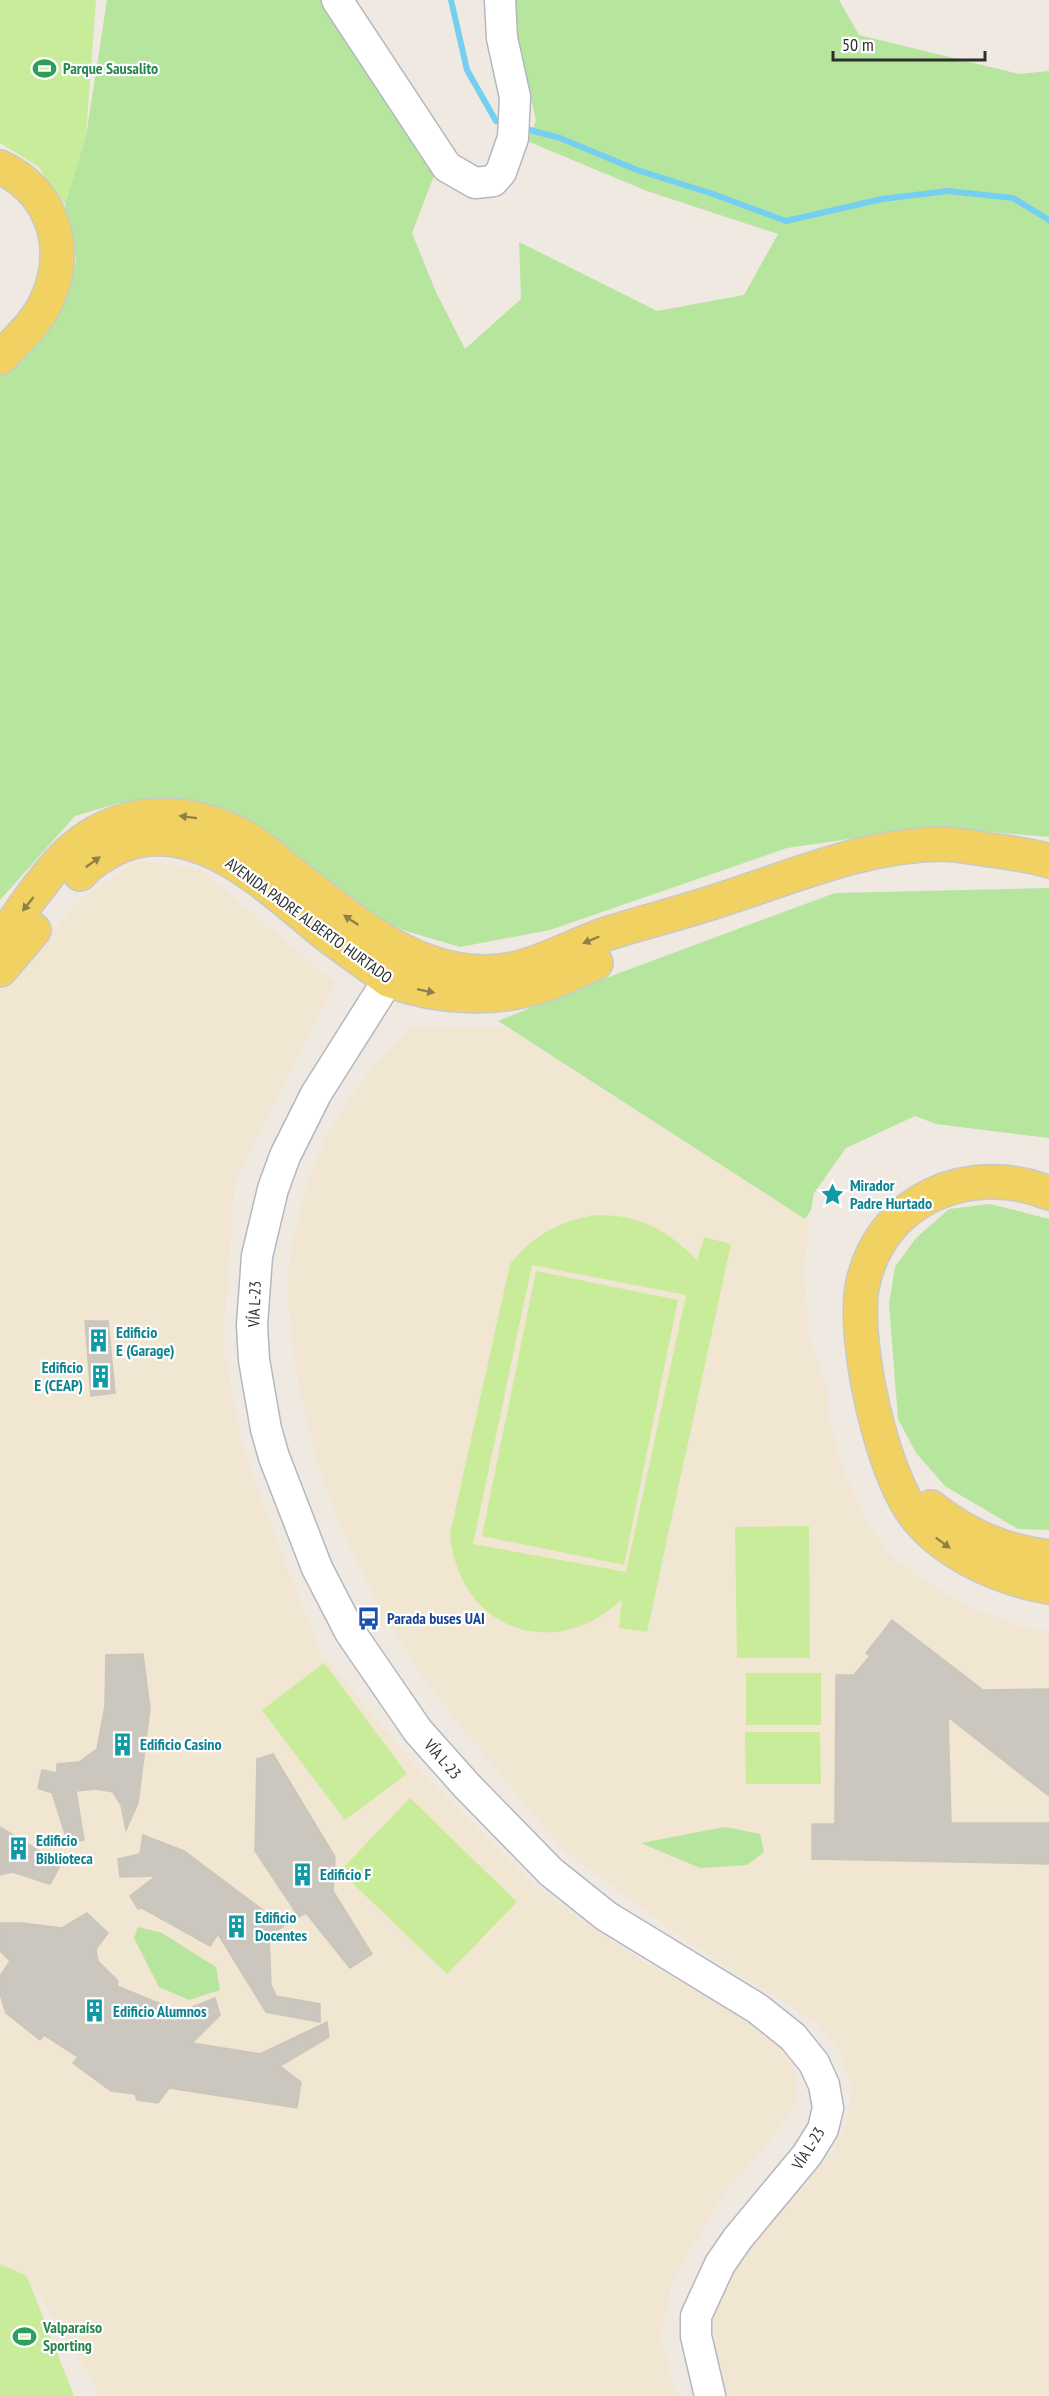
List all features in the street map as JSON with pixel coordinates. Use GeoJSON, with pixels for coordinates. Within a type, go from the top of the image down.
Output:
{"type":"FeatureCollection","features":[{"type":"Feature","properties":{"kind":"main road"},"geometry":{"type":"LineString","coordinates":[[0,167],[19,176],[40,198],[52,219],[57,242],[56,274],[46,302],[31,326],[0,358]]}},
{"type":"Feature","properties":{"kind":"main road","name":"AVENIDA PADRE ALBERTO HURTADO"},"geometry":{"type":"LineString","coordinates":[[0,941],[65,857],[94,834],[119,820],[152,815],[194,817],[248,839],[339,911],[384,941],[431,963],[460,971],[488,972],[517,969],[554,957],[603,935],[727,898],[855,855],[947,844],[1018,854],[1049,861]]}},
{"type":"Feature","properties":{"kind":"main road","name":"AVENIDA PADRE ALBERTO HURTADO"},"geometry":{"type":"LineString","coordinates":[[0,970],[87,865],[112,850],[149,839],[186,841],[236,864],[388,980],[406,987],[448,996],[513,992],[543,985],[595,963],[727,898]]}},
{"type":"Feature","properties":{"kind":"main road"},"geometry":{"type":"LineString","coordinates":[[1049,1193],[1016,1182],[997,1180],[959,1184],[941,1190],[917,1204],[884,1236],[867,1270],[860,1306],[865,1361],[879,1432],[895,1481],[911,1509],[932,1534],[948,1547],[1005,1575],[1049,1587]]}},
{"type":"Feature","properties":{"kind":"main road"},"geometry":{"type":"LineString","coordinates":[[889,1461],[901,1478],[932,1508],[966,1531],[1004,1548],[1049,1557]]}},
{"type":"Feature","properties":{"kind":"street"},"geometry":{"type":"LineString","coordinates":[[337,0],[447,167],[475,183],[493,181],[501,172],[513,138],[515,97],[502,38],[500,0]]}},
{"type":"Feature","properties":{"kind":"street"},"geometry":{"type":"LineString","coordinates":[[384,941],[392,960],[388,980]]}},
{"type":"Feature","properties":{"kind":"street","name":"VÍA L-23"},"geometry":{"type":"LineString","coordinates":[[431,963],[409,965],[399,969],[388,980],[315,1094],[299,1124],[273,1189],[257,1256],[252,1325],[254,1360],[266,1429],[274,1457],[317,1568],[353,1636],[418,1731],[467,1786],[551,1872],[606,1916],[758,2010],[793,2037],[814,2062],[824,2085],[828,2108],[822,2129],[807,2155],[738,2238],[720,2264],[696,2316],[696,2336],[710,2396]]}},
{"type":"Feature","properties":{"kind":"shaded area"},"geometry":{"type":"Polygon","coordinates":[[[138,860],[201,870],[335,983],[235,1180],[223,1344],[241,1441],[320,1652],[413,1763],[541,1891],[646,1963],[739,2010],[784,2049],[796,2077],[795,2104],[774,2135],[723,2195],[672,2281],[661,2338],[676,2396],[98,2396],[95,2385],[27,2276],[0,2264],[0,980],[14,970],[83,898],[138,860]]]}},
{"type":"Feature","properties":{"kind":"shaded area"},"geometry":{"type":"Polygon","coordinates":[[[413,1026],[506,1028],[810,1222],[804,1269],[809,1336],[827,1387],[829,1419],[843,1469],[866,1521],[890,1556],[929,1584],[973,1609],[1029,1629],[1049,1631],[1049,2396],[722,2396],[711,2353],[716,2299],[741,2250],[832,2153],[846,2125],[851,2095],[849,2080],[838,2048],[816,2022],[688,1942],[563,1850],[420,1673],[386,1619],[343,1533],[317,1462],[298,1383],[287,1294],[291,1246],[309,1177],[329,1131],[359,1084],[413,1026]]]}},
{"type":"Feature","properties":{"kind":"green space","name":"Parque Sausalito"},"geometry":{"type":"Polygon","coordinates":[[[0,0],[96,0],[86,136],[65,204],[50,186],[39,167],[0,143],[0,0]]]}},
{"type":"Feature","properties":{"kind":"green space"},"geometry":{"type":"Polygon","coordinates":[[[107,0],[329,0],[437,168],[412,233],[436,292],[465,349],[521,299],[519,242],[657,311],[744,295],[778,234],[647,191],[527,141],[536,121],[517,36],[516,0],[839,0],[859,35],[1019,74],[1049,71],[1049,837],[933,827],[787,848],[550,930],[460,947],[406,931],[344,904],[185,805],[119,803],[75,816],[0,900],[0,367],[66,302],[76,259],[65,204],[86,136],[107,0]]]}},
{"type":"Feature","properties":{"kind":"green space"},"geometry":{"type":"Polygon","coordinates":[[[1049,888],[1049,1138],[936,1124],[915,1116],[846,1148],[814,1193],[811,1210],[805,1219],[498,1021],[587,985],[835,893],[1049,888]]]}},
{"type":"Feature","properties":{"kind":"green space"},"geometry":{"type":"Polygon","coordinates":[[[990,1204],[1049,1219],[1049,1530],[1018,1529],[945,1486],[916,1453],[898,1419],[889,1304],[895,1267],[916,1238],[949,1209],[990,1204]]]}},
{"type":"Feature","properties":{"kind":"green space"},"geometry":{"type":"Polygon","coordinates":[[[613,1216],[640,1221],[664,1233],[697,1261],[704,1237],[731,1244],[647,1632],[619,1628],[622,1599],[595,1619],[567,1630],[539,1632],[513,1626],[490,1613],[471,1593],[457,1566],[450,1534],[510,1264],[538,1237],[549,1230],[584,1217],[613,1216]],[[532,1265],[473,1544],[626,1572],[686,1295],[532,1265]]]}},
{"type":"Feature","properties":{"kind":"green space"},"geometry":{"type":"Polygon","coordinates":[[[536,1271],[678,1300],[624,1565],[482,1536],[536,1271]]]}},
{"type":"Feature","properties":{"kind":"green space"},"geometry":{"type":"Polygon","coordinates":[[[809,1526],[810,1658],[737,1658],[735,1527],[809,1526]]]}},
{"type":"Feature","properties":{"kind":"green space"},"geometry":{"type":"Polygon","coordinates":[[[324,1663],[407,1774],[345,1820],[262,1710],[324,1663]]]}},
{"type":"Feature","properties":{"kind":"green space"},"geometry":{"type":"Polygon","coordinates":[[[746,1673],[821,1673],[821,1725],[746,1725],[746,1673]]]}},
{"type":"Feature","properties":{"kind":"green space"},"geometry":{"type":"Polygon","coordinates":[[[745,1732],[820,1732],[821,1784],[746,1784],[745,1732]]]}},
{"type":"Feature","properties":{"kind":"green space"},"geometry":{"type":"Polygon","coordinates":[[[410,1798],[517,1902],[447,1974],[340,1871],[410,1798]]]}},
{"type":"Feature","properties":{"kind":"green space"},"geometry":{"type":"Polygon","coordinates":[[[725,1827],[760,1834],[764,1852],[747,1865],[700,1868],[641,1843],[725,1827]]]}},
{"type":"Feature","properties":{"kind":"green space"},"geometry":{"type":"Polygon","coordinates":[[[138,1927],[162,1933],[216,1967],[220,1990],[189,2000],[159,1987],[134,1938],[138,1927]]]}},
{"type":"Feature","properties":{"kind":"green space","name":"Valparaíso Sporting"},"geometry":{"type":"Polygon","coordinates":[[[0,2264],[27,2276],[74,2396],[0,2396],[0,2264]]]}},
{"type":"Feature","properties":{"kind":"building","name":"Edificio E (Garage)"},"geometry":{"type":"Polygon","coordinates":[[[85,1321],[108,1321],[115,1393],[91,1396],[85,1321]]]}},
{"type":"Feature","properties":{"kind":"building"},"geometry":{"type":"Polygon","coordinates":[[[892,1620],[983,1690],[1049,1689],[1049,1796],[948,1717],[951,1823],[1049,1823],[1049,1864],[812,1859],[812,1824],[835,1824],[836,1675],[854,1675],[870,1656],[866,1653],[892,1620]]]}},
{"type":"Feature","properties":{"kind":"building","name":"Edificio Casino"},"geometry":{"type":"Polygon","coordinates":[[[143,1654],[150,1709],[138,1803],[126,1830],[121,1805],[113,1792],[96,1789],[76,1791],[84,1840],[68,1843],[52,1793],[38,1788],[42,1770],[57,1773],[57,1764],[79,1762],[97,1749],[105,1706],[106,1655],[143,1654]]]}},
{"type":"Feature","properties":{"kind":"building","name":"Edificio F"},"geometry":{"type":"Polygon","coordinates":[[[273,1754],[335,1857],[333,1891],[372,1954],[350,1968],[306,1913],[299,1917],[255,1851],[257,1759],[273,1754]]]}},
{"type":"Feature","properties":{"kind":"building","name":"Edificio Biblioteca"},"geometry":{"type":"Polygon","coordinates":[[[0,1827],[61,1864],[50,1884],[12,1872],[0,1875],[0,1827]]]}},
{"type":"Feature","properties":{"kind":"building","name":"Edificio Docentes"},"geometry":{"type":"Polygon","coordinates":[[[143,1835],[184,1851],[284,1926],[269,1936],[271,1985],[276,1996],[320,2004],[320,2022],[266,2012],[218,1934],[210,1946],[142,1908],[138,1909],[130,1896],[156,1876],[120,1877],[118,1859],[140,1854],[143,1835]]]}},
{"type":"Feature","properties":{"kind":"building","name":"Edificio Alumnos"},"geometry":{"type":"Polygon","coordinates":[[[87,1913],[108,1933],[96,1949],[98,1961],[118,1981],[117,1986],[180,2012],[215,1998],[220,2015],[192,2043],[260,2054],[327,2022],[329,2037],[280,2066],[301,2082],[297,2108],[169,2088],[158,2103],[137,2100],[135,2094],[111,2091],[73,2063],[78,2057],[44,2035],[40,2040],[6,2013],[0,1994],[0,1976],[10,1961],[0,1951],[0,1923],[62,1928],[87,1913]]]}},
{"type":"Feature","properties":{"kind":"waterway"},"geometry":{"type":"LineString","coordinates":[[451,0],[467,70],[496,121]]}},
{"type":"Feature","properties":{"kind":"waterway"},"geometry":{"type":"LineString","coordinates":[[530,130],[560,138],[637,170],[710,193],[786,221],[882,199],[948,191],[1013,198],[1049,220]]}},
{"type":"Feature","properties":{"kind":"place","name":"Parque Sausalito"},"geometry":{"type":"Point","coordinates":[45,68]}},
{"type":"Feature","properties":{"kind":"place","name":"Mirador Padre Hurtado"},"geometry":{"type":"Point","coordinates":[832,1194]}},
{"type":"Feature","properties":{"kind":"place","name":"Edificio E (Garage)"},"geometry":{"type":"Point","coordinates":[98,1341]}},
{"type":"Feature","properties":{"kind":"place","name":"Edificio E (CEAP)"},"geometry":{"type":"Point","coordinates":[101,1376]}},
{"type":"Feature","properties":{"kind":"place","name":"Parada buses UAI"},"geometry":{"type":"Point","coordinates":[369,1618]}},
{"type":"Feature","properties":{"kind":"place","name":"Edificio Casino"},"geometry":{"type":"Point","coordinates":[122,1744]}},
{"type":"Feature","properties":{"kind":"place","name":"Edificio Biblioteca"},"geometry":{"type":"Point","coordinates":[18,1849]}},
{"type":"Feature","properties":{"kind":"place","name":"Edificio F"},"geometry":{"type":"Point","coordinates":[302,1874]}},
{"type":"Feature","properties":{"kind":"place","name":"Edificio Docentes"},"geometry":{"type":"Point","coordinates":[237,1926]}},
{"type":"Feature","properties":{"kind":"place","name":"Edificio Alumnos"},"geometry":{"type":"Point","coordinates":[95,2011]}},
{"type":"Feature","properties":{"kind":"place","name":"Valparaíso Sporting"},"geometry":{"type":"Point","coordinates":[25,2336]}}]}
